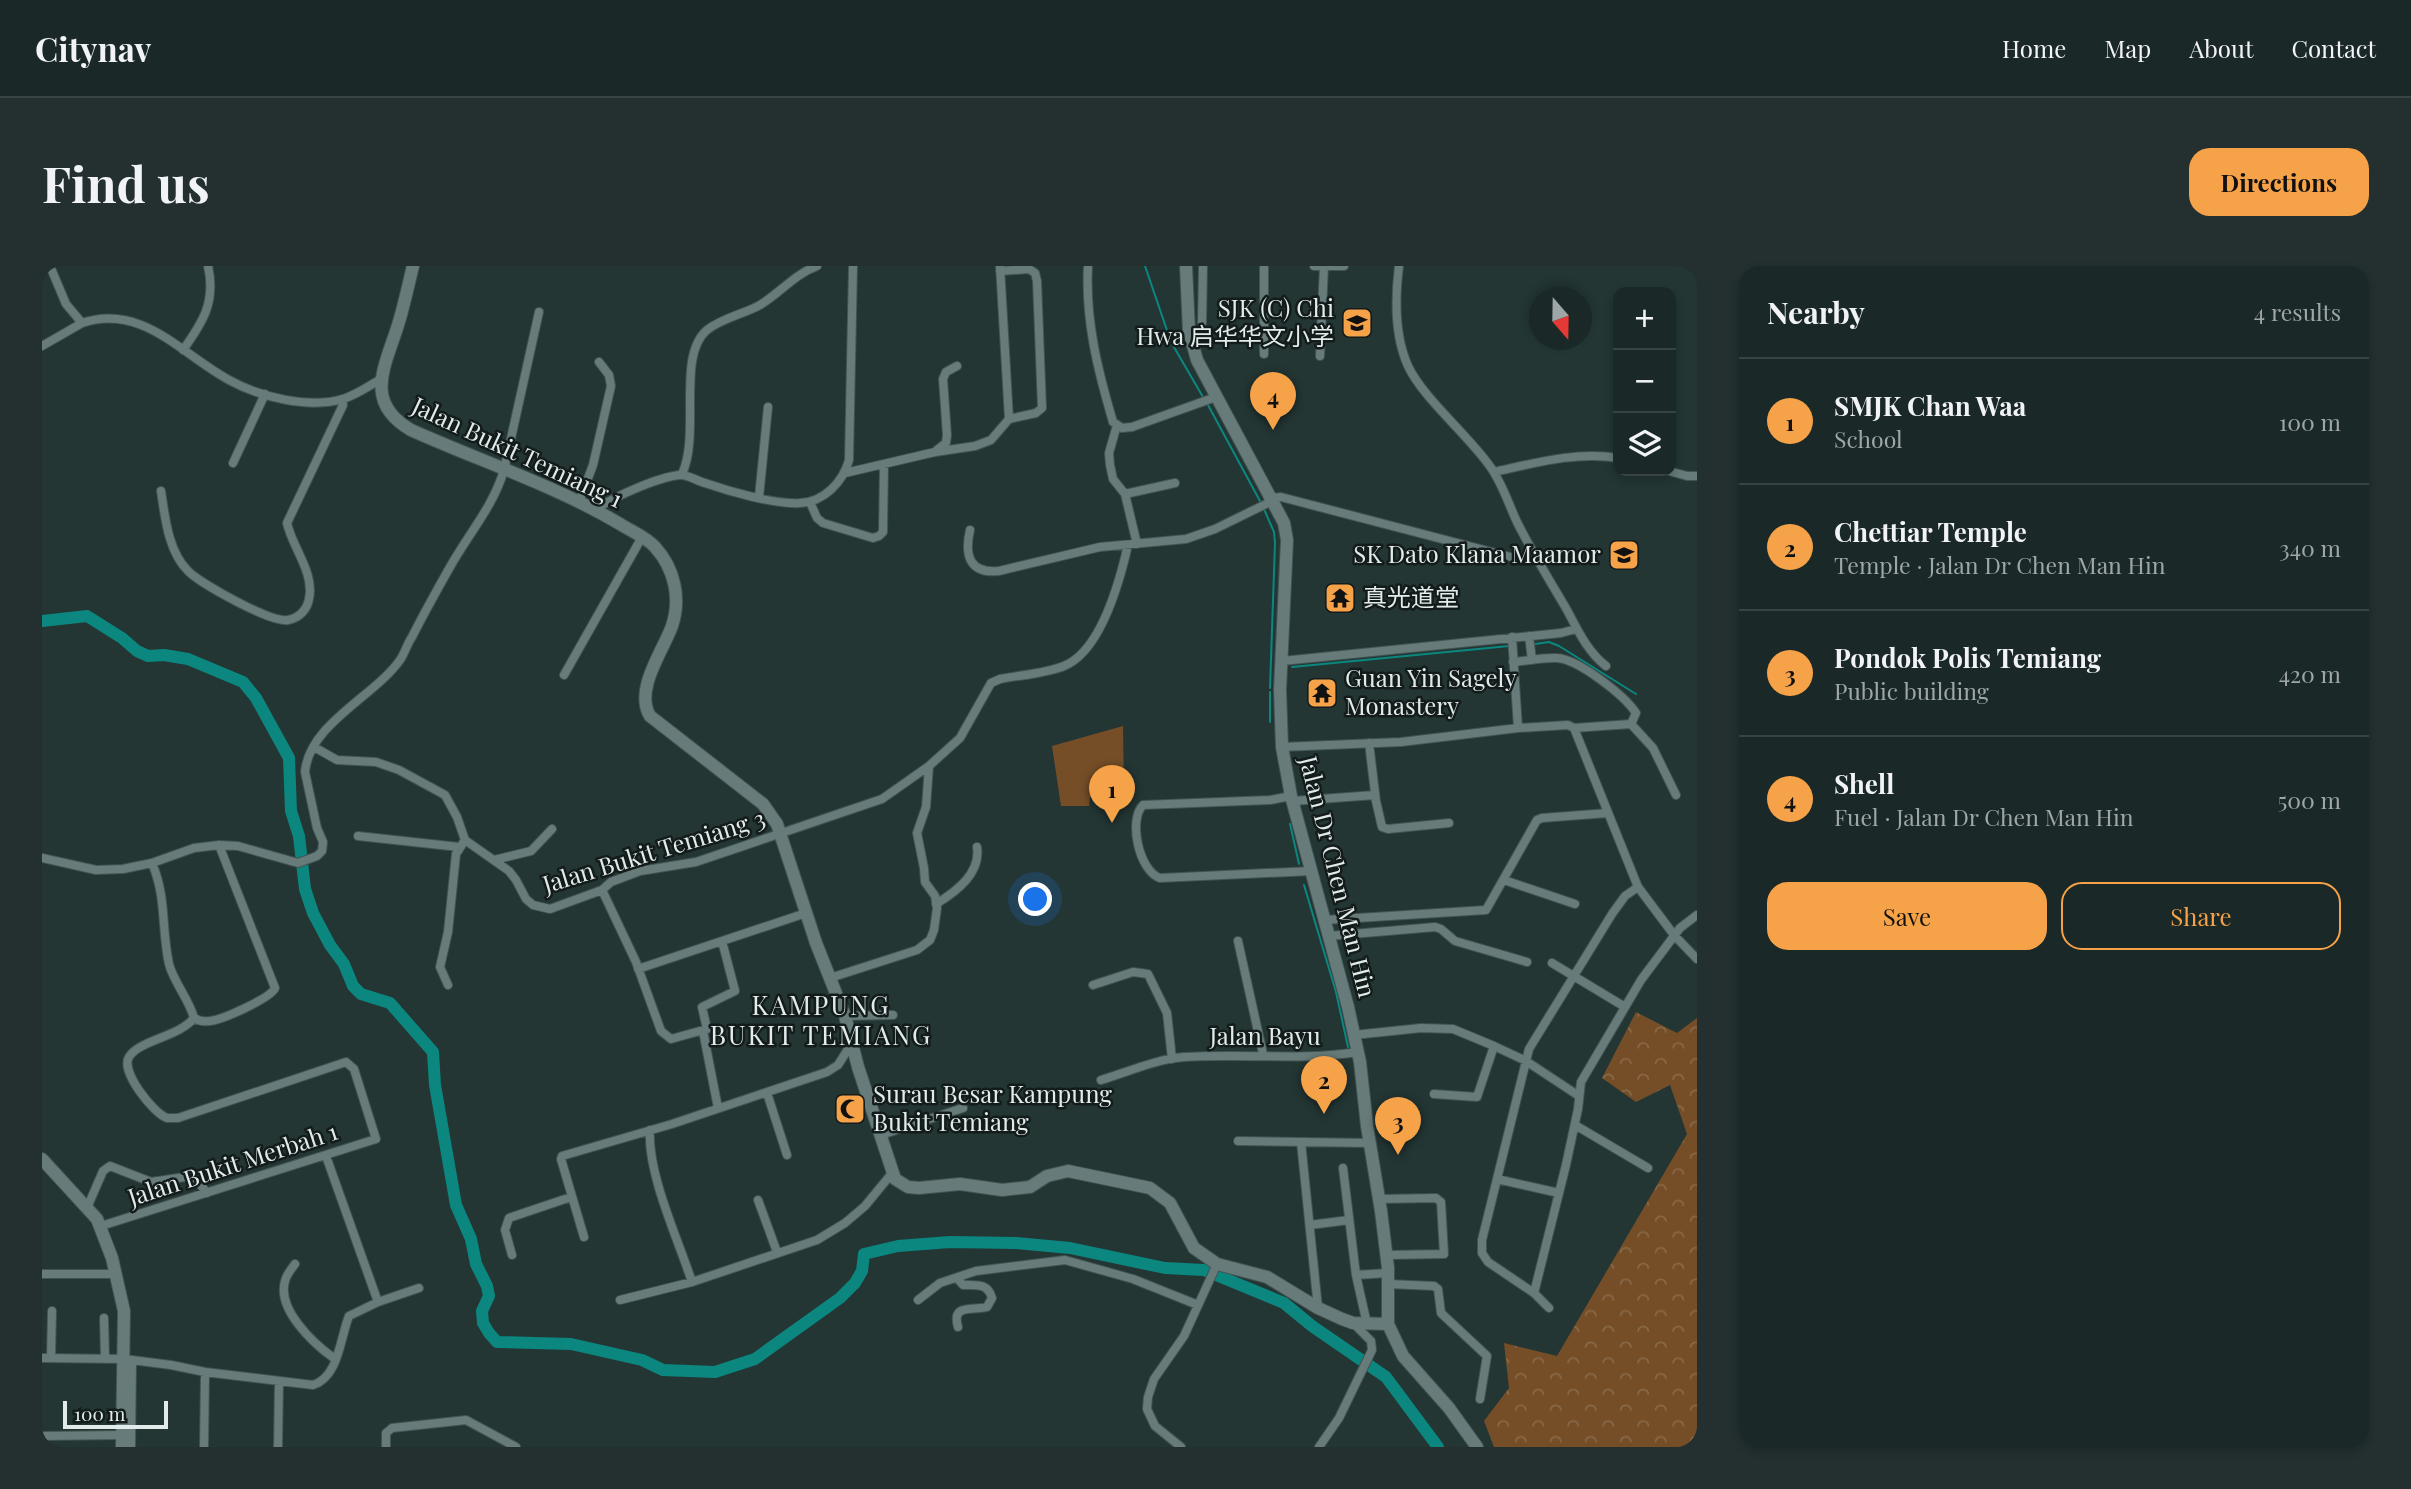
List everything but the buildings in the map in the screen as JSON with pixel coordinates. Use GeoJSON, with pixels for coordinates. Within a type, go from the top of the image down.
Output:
{"type":"FeatureCollection","features":[{"type":"Feature","properties":{"kind":"street"},"geometry":{"type":"LineString","coordinates":[[50,266],[66,303],[82,323]]}},
{"type":"Feature","properties":{"kind":"street"},"geometry":{"type":"LineString","coordinates":[[183,350],[203,322],[210,296],[208,266]]}},
{"type":"Feature","properties":{"kind":"street"},"geometry":{"type":"LineString","coordinates":[[42,346],[82,323],[111,317],[145,325],[228,380],[265,394],[310,402],[342,399],[381,379],[401,318],[412,266]]}},
{"type":"Feature","properties":{"kind":"street"},"geometry":{"type":"LineString","coordinates":[[682,474],[688,461],[691,443],[691,367],[694,347],[709,329],[761,304],[800,273],[817,266]]}},
{"type":"Feature","properties":{"kind":"street"},"geometry":{"type":"LineString","coordinates":[[595,510],[607,501],[639,487],[682,474],[704,483],[759,497],[798,503],[810,502],[831,490],[845,473],[849,460],[853,266]]}},
{"type":"Feature","properties":{"kind":"street"},"geometry":{"type":"LineString","coordinates":[[1088,266],[1086,295],[1095,354],[1113,422],[1122,428],[1132,427],[1214,398]]}},
{"type":"Feature","properties":{"kind":"street","name":"Jalan Dr Chen Man Hin"},"geometry":{"type":"LineString","coordinates":[[1186,266],[1189,331],[1193,348],[1214,398],[1269,501],[1284,523],[1287,540],[1280,690],[1282,747],[1292,799],[1358,1052],[1386,1255],[1388,1324],[1403,1356],[1455,1416],[1477,1447]]}},
{"type":"Feature","properties":{"kind":"street"},"geometry":{"type":"LineString","coordinates":[[1202,324],[1203,266]]}},
{"type":"Feature","properties":{"kind":"street"},"geometry":{"type":"LineString","coordinates":[[1264,266],[1264,354]]}},
{"type":"Feature","properties":{"kind":"street"},"geometry":{"type":"LineString","coordinates":[[1314,266],[1344,266]]}},
{"type":"Feature","properties":{"kind":"street"},"geometry":{"type":"LineString","coordinates":[[1320,356],[1324,266]]}},
{"type":"Feature","properties":{"kind":"street"},"geometry":{"type":"LineString","coordinates":[[1399,266],[1396,310],[1401,344],[1408,366],[1494,472],[1576,629],[1596,659],[1606,666]]}},
{"type":"Feature","properties":{"kind":"street"},"geometry":{"type":"LineString","coordinates":[[845,473],[935,452],[975,446],[991,440],[1009,419],[1036,413],[1042,408],[1035,273],[1029,270],[1000,268],[1009,419]]}},
{"type":"Feature","properties":{"kind":"street"},"geometry":{"type":"LineString","coordinates":[[42,859],[96,870],[124,869],[152,863],[194,848],[219,845],[237,846],[302,862],[322,851],[323,842],[317,828],[305,772],[306,764],[314,747],[330,727],[401,659],[451,566],[498,491],[539,312]]}},
{"type":"Feature","properties":{"kind":"street"},"geometry":{"type":"LineString","coordinates":[[579,502],[593,465],[611,386],[609,375],[599,362]]}},
{"type":"Feature","properties":{"kind":"street"},"geometry":{"type":"LineString","coordinates":[[935,452],[946,443],[947,435],[943,379],[946,372],[957,366]]}},
{"type":"Feature","properties":{"kind":"street","name":"Jalan Bukit Temiang 1"},"geometry":{"type":"LineString","coordinates":[[381,379],[382,397],[388,412],[397,422],[421,435],[595,510],[642,537],[664,558],[673,575],[677,612],[649,680],[644,699],[645,708],[650,716],[763,804],[770,813],[780,833],[806,913],[845,1016],[856,1062],[893,1172]]}},
{"type":"Feature","properties":{"kind":"street"},"geometry":{"type":"LineString","coordinates":[[233,463],[265,394]]}},
{"type":"Feature","properties":{"kind":"street"},"geometry":{"type":"LineString","coordinates":[[161,491],[165,521],[173,545],[188,570],[234,600],[275,619],[287,621],[299,616],[307,608],[310,583],[288,523],[343,405],[342,399]]}},
{"type":"Feature","properties":{"kind":"street"},"geometry":{"type":"LineString","coordinates":[[759,497],[768,407]]}},
{"type":"Feature","properties":{"kind":"street"},"geometry":{"type":"LineString","coordinates":[[1117,425],[1109,453],[1110,466],[1113,479],[1125,494],[1133,544]]}},
{"type":"Feature","properties":{"kind":"street"},"geometry":{"type":"LineString","coordinates":[[1494,472],[1557,459],[1599,455],[1613,457]]}},
{"type":"Feature","properties":{"kind":"street"},"geometry":{"type":"LineString","coordinates":[[810,502],[817,518],[823,523],[873,538],[879,536],[883,532],[884,464]]}},
{"type":"Feature","properties":{"kind":"street"},"geometry":{"type":"LineString","coordinates":[[1676,473],[1697,476]]}},
{"type":"Feature","properties":{"kind":"street"},"geometry":{"type":"LineString","coordinates":[[1125,494],[1175,483]]}},
{"type":"Feature","properties":{"kind":"street"},"geometry":{"type":"LineString","coordinates":[[970,530],[966,545],[970,559],[985,573],[1077,551],[1186,539],[1215,529],[1281,497],[1511,557],[1519,558],[1534,552]]}},
{"type":"Feature","properties":{"kind":"street"},"geometry":{"type":"LineString","coordinates":[[564,675],[642,537]]}},
{"type":"Feature","properties":{"kind":"street","name":"Jalan Bukit Temiang 3"},"geometry":{"type":"LineString","coordinates":[[462,844],[494,860],[514,876],[526,899],[539,908],[550,909],[602,890],[611,882],[640,871],[696,862],[882,799],[929,766],[960,738],[991,683],[1065,666],[1078,656],[1089,643],[1114,599],[1133,544]]}},
{"type":"Feature","properties":{"kind":"street"},"geometry":{"type":"LineString","coordinates":[[1282,661],[1576,629]]}},
{"type":"Feature","properties":{"kind":"street"},"geometry":{"type":"LineString","coordinates":[[1529,636],[1532,660]]}},
{"type":"Feature","properties":{"kind":"street"},"geometry":{"type":"LineString","coordinates":[[1512,637],[1518,728]]}},
{"type":"Feature","properties":{"kind":"street"},"geometry":{"type":"LineString","coordinates":[[1513,662],[1557,658],[1568,660],[1614,688],[1636,713],[1631,723]]}},
{"type":"Feature","properties":{"kind":"street"},"geometry":{"type":"LineString","coordinates":[[1282,747],[1369,743],[1518,728],[1568,725],[1574,728],[1631,723]]}},
{"type":"Feature","properties":{"kind":"street"},"geometry":{"type":"LineString","coordinates":[[1631,723],[1653,748],[1676,795]]}},
{"type":"Feature","properties":{"kind":"street"},"geometry":{"type":"LineString","coordinates":[[1574,728],[1638,887],[1674,935],[1697,958]]}},
{"type":"Feature","properties":{"kind":"street"},"geometry":{"type":"LineString","coordinates":[[1369,743],[1379,822],[1385,829],[1449,823]]}},
{"type":"Feature","properties":{"kind":"street"},"geometry":{"type":"LineString","coordinates":[[314,747],[337,760],[376,762],[399,769],[433,786],[445,795],[453,807],[462,844],[456,854],[448,932],[440,967],[448,985]]}},
{"type":"Feature","properties":{"kind":"street"},"geometry":{"type":"LineString","coordinates":[[830,978],[926,945],[934,930],[935,896],[925,882],[917,833],[926,807],[929,766]]}},
{"type":"Feature","properties":{"kind":"street"},"geometry":{"type":"LineString","coordinates":[[1312,871],[1160,878],[1146,868],[1137,841],[1138,812],[1143,805],[1375,795]]}},
{"type":"Feature","properties":{"kind":"street"},"geometry":{"type":"LineString","coordinates":[[1325,920],[1486,910],[1537,820],[1608,813]]}},
{"type":"Feature","properties":{"kind":"street"},"geometry":{"type":"LineString","coordinates":[[494,860],[531,851],[552,829]]}},
{"type":"Feature","properties":{"kind":"street"},"geometry":{"type":"LineString","coordinates":[[358,836],[462,844]]}},
{"type":"Feature","properties":{"kind":"street"},"geometry":{"type":"LineString","coordinates":[[152,863],[164,903],[163,929],[170,967],[194,1018],[198,1021],[213,1021],[269,996],[275,988],[219,845]]}},
{"type":"Feature","properties":{"kind":"street"},"geometry":{"type":"LineString","coordinates":[[936,904],[955,890],[976,868],[979,857],[977,847]]}},
{"type":"Feature","properties":{"kind":"street"},"geometry":{"type":"LineString","coordinates":[[1504,880],[1575,904]]}},
{"type":"Feature","properties":{"kind":"street"},"geometry":{"type":"LineString","coordinates":[[1549,1308],[1534,1293],[1488,1262],[1482,1253],[1482,1240],[1529,1049],[1625,896],[1638,887]]}},
{"type":"Feature","properties":{"kind":"street"},"geometry":{"type":"LineString","coordinates":[[602,890],[638,969],[661,1031],[671,1038],[709,1028],[702,1007],[735,991],[722,941]]}},
{"type":"Feature","properties":{"kind":"street"},"geometry":{"type":"LineString","coordinates":[[638,969],[806,913]]}},
{"type":"Feature","properties":{"kind":"street"},"geometry":{"type":"LineString","coordinates":[[1534,1293],[1559,1194],[1581,1083],[1641,980],[1674,935],[1697,915]]}},
{"type":"Feature","properties":{"kind":"street"},"geometry":{"type":"LineString","coordinates":[[1329,936],[1435,927],[1455,941],[1527,962]]}},
{"type":"Feature","properties":{"kind":"street"},"geometry":{"type":"LineString","coordinates":[[1238,941],[1263,1054]]}},
{"type":"Feature","properties":{"kind":"street"},"geometry":{"type":"LineString","coordinates":[[1552,963],[1625,1007]]}},
{"type":"Feature","properties":{"kind":"street"},"geometry":{"type":"LineString","coordinates":[[1093,985],[1133,972],[1148,974],[1167,1013],[1172,1059]]}},
{"type":"Feature","properties":{"kind":"street"},"geometry":{"type":"LineString","coordinates":[[845,1016],[893,1015]]}},
{"type":"Feature","properties":{"kind":"street","name":"Jalan Bukit Merbah 1"},"geometry":{"type":"LineString","coordinates":[[101,1226],[376,1139],[354,1069],[346,1062],[178,1118],[167,1118],[131,1080],[126,1069],[127,1059],[134,1051],[187,1026],[194,1018]]}},
{"type":"Feature","properties":{"kind":"street"},"geometry":{"type":"LineString","coordinates":[[1354,1035],[1421,1028],[1452,1029],[1526,1061],[1579,1096]]}},
{"type":"Feature","properties":{"kind":"street"},"geometry":{"type":"LineString","coordinates":[[702,1031],[718,1108]]}},
{"type":"Feature","properties":{"kind":"street"},"geometry":{"type":"LineString","coordinates":[[838,1065],[852,1043]]}},
{"type":"Feature","properties":{"kind":"street"},"geometry":{"type":"LineString","coordinates":[[1434,1094],[1477,1097],[1494,1046]]}},
{"type":"Feature","properties":{"kind":"street","name":"Jalan Bayu"},"geometry":{"type":"LineString","coordinates":[[1101,1080],[1172,1059],[1263,1054],[1331,1056],[1358,1052]]}},
{"type":"Feature","properties":{"kind":"street"},"geometry":{"type":"LineString","coordinates":[[584,1237],[561,1158],[565,1155],[766,1093],[827,1072],[838,1065],[856,1062]]}},
{"type":"Feature","properties":{"kind":"street"},"geometry":{"type":"LineString","coordinates":[[766,1093],[787,1155]]}},
{"type":"Feature","properties":{"kind":"street"},"geometry":{"type":"LineString","coordinates":[[881,1135],[963,1108]]}},
{"type":"Feature","properties":{"kind":"street"},"geometry":{"type":"LineString","coordinates":[[1574,1125],[1648,1168]]}},
{"type":"Feature","properties":{"kind":"street"},"geometry":{"type":"LineString","coordinates":[[650,1130],[651,1157],[659,1187],[692,1282]]}},
{"type":"Feature","properties":{"kind":"street"},"geometry":{"type":"LineString","coordinates":[[1238,1141],[1370,1143]]}},
{"type":"Feature","properties":{"kind":"street"},"geometry":{"type":"LineString","coordinates":[[1301,1142],[1318,1308]]}},
{"type":"Feature","properties":{"kind":"street"},"geometry":{"type":"LineString","coordinates":[[326,1156],[378,1301]]}},
{"type":"Feature","properties":{"kind":"street"},"geometry":{"type":"LineString","coordinates":[[42,1159],[101,1226],[116,1274],[124,1311],[131,1447]]}},
{"type":"Feature","properties":{"kind":"street"},"geometry":{"type":"LineString","coordinates":[[87,1208],[103,1171],[110,1166],[151,1182],[195,1178],[207,1193]]}},
{"type":"Feature","properties":{"kind":"street"},"geometry":{"type":"LineString","coordinates":[[1343,1168],[1356,1275],[1367,1324]]}},
{"type":"Feature","properties":{"kind":"street"},"geometry":{"type":"LineString","coordinates":[[893,1172],[895,1179],[902,1186],[919,1188],[960,1184],[1002,1190],[1021,1189],[1047,1175],[1068,1171],[1150,1188],[1170,1203],[1195,1248],[1217,1264],[1267,1277],[1318,1308],[1353,1323],[1388,1324]]}},
{"type":"Feature","properties":{"kind":"street"},"geometry":{"type":"LineString","coordinates":[[620,1300],[692,1282],[817,1241],[865,1206],[893,1172]]}},
{"type":"Feature","properties":{"kind":"street"},"geometry":{"type":"LineString","coordinates":[[1497,1179],[1559,1194]]}},
{"type":"Feature","properties":{"kind":"street"},"geometry":{"type":"LineString","coordinates":[[512,1255],[505,1230],[505,1223],[509,1218],[571,1197]]}},
{"type":"Feature","properties":{"kind":"street"},"geometry":{"type":"LineString","coordinates":[[1379,1199],[1436,1198],[1441,1202],[1444,1254],[1386,1255]]}},
{"type":"Feature","properties":{"kind":"street"},"geometry":{"type":"LineString","coordinates":[[758,1200],[777,1252]]}},
{"type":"Feature","properties":{"kind":"street"},"geometry":{"type":"LineString","coordinates":[[1310,1226],[1349,1220]]}},
{"type":"Feature","properties":{"kind":"street"},"geometry":{"type":"LineString","coordinates":[[918,1300],[940,1283],[976,1271],[1065,1260],[1133,1279],[1198,1305]]}},
{"type":"Feature","properties":{"kind":"street"},"geometry":{"type":"LineString","coordinates":[[295,1264],[286,1278],[286,1301],[313,1343],[335,1359]]}},
{"type":"Feature","properties":{"kind":"street"},"geometry":{"type":"LineString","coordinates":[[1181,1447],[1155,1426],[1147,1409],[1148,1397],[1154,1379],[1184,1336],[1217,1264]]}},
{"type":"Feature","properties":{"kind":"street"},"geometry":{"type":"LineString","coordinates":[[42,1274],[116,1274]]}},
{"type":"Feature","properties":{"kind":"street"},"geometry":{"type":"LineString","coordinates":[[1356,1275],[1438,1289],[1441,1313],[1487,1356],[1480,1399]]}},
{"type":"Feature","properties":{"kind":"street"},"geometry":{"type":"LineString","coordinates":[[957,1278],[963,1285],[983,1285],[992,1298],[987,1307],[964,1308],[957,1320],[958,1327]]}},
{"type":"Feature","properties":{"kind":"street"},"geometry":{"type":"LineString","coordinates":[[52,1311],[47,1358],[128,1359],[205,1373],[313,1385],[321,1382],[333,1368],[349,1316],[378,1301],[419,1288]]}},
{"type":"Feature","properties":{"kind":"street"},"geometry":{"type":"LineString","coordinates":[[104,1318],[105,1359]]}},
{"type":"Feature","properties":{"kind":"street"},"geometry":{"type":"LineString","coordinates":[[1319,1447],[1339,1418],[1369,1357],[1373,1343],[1353,1323]]}},
{"type":"Feature","properties":{"kind":"street"},"geometry":{"type":"LineString","coordinates":[[42,1437],[122,1441],[128,1359]]}},
{"type":"Feature","properties":{"kind":"street"},"geometry":{"type":"LineString","coordinates":[[204,1447],[205,1373]]}},
{"type":"Feature","properties":{"kind":"street"},"geometry":{"type":"LineString","coordinates":[[278,1447],[279,1381]]}},
{"type":"Feature","properties":{"kind":"street"},"geometry":{"type":"LineString","coordinates":[[386,1447],[386,1433],[392,1428],[460,1420],[472,1422],[516,1447]]}},
{"type":"Feature","properties":{"kind":"green space"},"geometry":{"type":"Polygon","coordinates":[[[1123,726],[1124,795],[1090,797],[1089,806],[1061,806],[1052,746],[1123,726]]]}},
{"type":"Feature","properties":{"kind":"green space"},"geometry":{"type":"Polygon","coordinates":[[[1636,1012],[1677,1033],[1697,1018],[1697,1447],[1494,1447],[1484,1421],[1509,1388],[1504,1343],[1557,1356],[1687,1134],[1670,1085],[1636,1102],[1602,1078],[1636,1012]]]}},
{"type":"Feature","properties":{"kind":"waterway"},"geometry":{"type":"LineString","coordinates":[[1145,266],[1171,342],[1203,397]]}},
{"type":"Feature","properties":{"kind":"waterway"},"geometry":{"type":"LineString","coordinates":[[1208,405],[1260,501]]}},
{"type":"Feature","properties":{"kind":"waterway"},"geometry":{"type":"LineString","coordinates":[[1264,509],[1274,532],[1275,543],[1270,688]]}},
{"type":"Feature","properties":{"kind":"waterway"},"geometry":{"type":"LineString","coordinates":[[42,621],[87,616],[137,651],[148,656],[164,655],[188,659],[243,682],[256,698],[289,758],[291,811],[299,836],[305,889],[313,913],[344,964],[353,986],[361,994],[390,1003],[433,1052],[435,1085],[456,1205],[471,1239],[476,1264],[487,1286],[489,1296],[482,1311],[483,1323],[497,1342],[571,1344],[642,1360],[663,1370],[715,1372],[755,1359],[840,1298],[855,1283],[862,1271],[864,1254],[898,1246],[950,1242],[1016,1243],[1070,1248],[1165,1268],[1204,1270],[1284,1303],[1312,1326],[1386,1377],[1438,1447]]}},
{"type":"Feature","properties":{"kind":"waterway"},"geometry":{"type":"LineString","coordinates":[[1535,644],[1549,642],[1559,646],[1636,694]]}},
{"type":"Feature","properties":{"kind":"waterway"},"geometry":{"type":"LineString","coordinates":[[1292,667],[1509,646]]}},
{"type":"Feature","properties":{"kind":"waterway"},"geometry":{"type":"LineString","coordinates":[[1270,692],[1270,722]]}},
{"type":"Feature","properties":{"kind":"waterway"},"geometry":{"type":"LineString","coordinates":[[1290,824],[1299,864]]}},
{"type":"Feature","properties":{"kind":"waterway"},"geometry":{"type":"LineString","coordinates":[[1304,885],[1336,992],[1348,1047]]}},
{"type":"Feature","properties":{"kind":"place","name":"SJK (C) Chi Hwa 启华华文小学"},"geometry":{"type":"Point","coordinates":[1357,323]}},
{"type":"Feature","properties":{"kind":"place","name":"Shell"},"geometry":{"type":"Point","coordinates":[1273,430]}},
{"type":"Feature","properties":{"kind":"place","name":"SK Dato Klana Maamor"},"geometry":{"type":"Point","coordinates":[1624,555]}},
{"type":"Feature","properties":{"kind":"place","name":"真光道堂"},"geometry":{"type":"Point","coordinates":[1340,598]}},
{"type":"Feature","properties":{"kind":"place","name":"Guan Yin Sagely Monastery"},"geometry":{"type":"Point","coordinates":[1322,693]}},
{"type":"Feature","properties":{"kind":"place","name":"SMJK Chan Waa"},"geometry":{"type":"Point","coordinates":[1112,823]}},
{"type":"Feature","properties":{"kind":"place","name":"Surau Besar Kampung Bukit Temiang"},"geometry":{"type":"Point","coordinates":[850,1109]}},
{"type":"Feature","properties":{"kind":"place","name":"Chettiar Temple"},"geometry":{"type":"Point","coordinates":[1324,1114]}},
{"type":"Feature","properties":{"kind":"place","name":"Pondok Polis Temiang"},"geometry":{"type":"Point","coordinates":[1398,1155]}},
{"type":"Feature","properties":{"kind":"district","name":"KAMPUNG BUKIT TEMIANG"},"geometry":{"type":"Point","coordinates":[821,1021]}}]}
